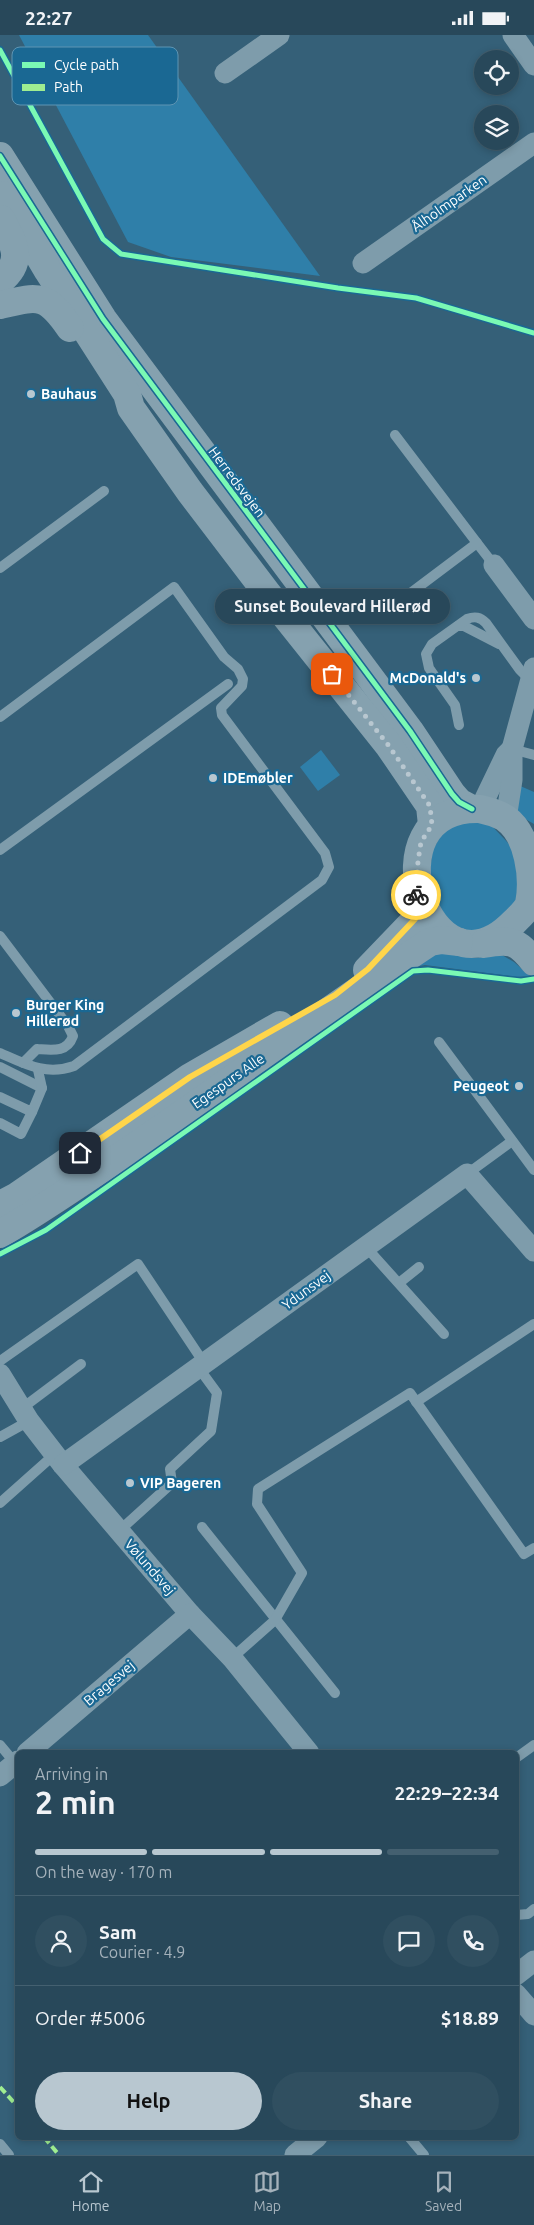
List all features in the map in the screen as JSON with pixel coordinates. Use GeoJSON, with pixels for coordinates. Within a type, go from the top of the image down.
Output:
{"type":"FeatureCollection","features":[{"type":"Feature","properties":{"kind":"street"},"geometry":{"type":"LineString","coordinates":[[225,73],[279,35]]}},
{"type":"Feature","properties":{"kind":"street"},"geometry":{"type":"LineString","coordinates":[[513,35],[534,65]]}},
{"type":"Feature","properties":{"kind":"street","name":"Ålholmparken"},"geometry":{"type":"LineString","coordinates":[[363,263],[534,143]]}},
{"type":"Feature","properties":{"kind":"street","name":"Herredsvejen"},"geometry":{"type":"LineString","coordinates":[[0,156],[103,319],[410,731],[452,794],[459,802],[476,809]]}},
{"type":"Feature","properties":{"kind":"street"},"geometry":{"type":"LineString","coordinates":[[0,171],[46,254],[48,271]]}},
{"type":"Feature","properties":{"kind":"street"},"geometry":{"type":"LineString","coordinates":[[0,189],[48,271],[127,394],[131,408]]}},
{"type":"Feature","properties":{"kind":"street"},"geometry":{"type":"LineString","coordinates":[[0,217],[14,245],[15,259],[13,269],[0,281]]}},
{"type":"Feature","properties":{"kind":"street"},"geometry":{"type":"LineString","coordinates":[[0,300],[48,271]]}},
{"type":"Feature","properties":{"kind":"street"},"geometry":{"type":"LineString","coordinates":[[0,305],[30,298],[43,300],[56,307],[121,400],[131,408],[190,492],[404,767],[430,806],[432,825]]}},
{"type":"Feature","properties":{"kind":"street"},"geometry":{"type":"LineString","coordinates":[[494,565],[534,619]]}},
{"type":"Feature","properties":{"kind":"street"},"geometry":{"type":"LineString","coordinates":[[476,809],[506,755],[512,749],[528,711],[532,674]]}},
{"type":"Feature","properties":{"kind":"street"},"geometry":{"type":"LineString","coordinates":[[471,943],[503,932],[531,912],[534,880],[533,863],[520,830],[512,780],[512,749]]}},
{"type":"Feature","properties":{"kind":"street"},"geometry":{"type":"LineString","coordinates":[[520,830],[492,812],[476,809],[458,811],[443,817],[432,825],[421,842],[416,881],[421,901],[429,917],[441,930],[471,943],[512,941],[524,949],[534,962]]}},
{"type":"Feature","properties":{"kind":"street","name":"Egespurs Alle"},"geometry":{"type":"LineString","coordinates":[[0,1205],[18,1196],[190,1077],[335,995],[368,969],[415,919],[416,881]]}},
{"type":"Feature","properties":{"kind":"street","name":"Egespurs Alle"},"geometry":{"type":"LineString","coordinates":[[0,1234],[28,1218],[154,1133],[354,992],[430,942],[442,940],[471,943]]}},
{"type":"Feature","properties":{"kind":"street"},"geometry":{"type":"LineString","coordinates":[[467,1175],[534,1251]]}},
{"type":"Feature","properties":{"kind":"street","name":"Ydunsvej"},"geometry":{"type":"LineString","coordinates":[[59,1460],[201,1365],[467,1175]]}},
{"type":"Feature","properties":{"kind":"street","name":"Vølundsvej"},"geometry":{"type":"LineString","coordinates":[[0,1374],[25,1415],[59,1460],[190,1614],[232,1658],[307,1750]]}},
{"type":"Feature","properties":{"kind":"street","name":"Bragesvej"},"geometry":{"type":"LineString","coordinates":[[30,1750],[190,1614]]}},
{"type":"Feature","properties":{"kind":"street"},"geometry":{"type":"LineString","coordinates":[[519,1973],[534,1961]]}},
{"type":"Feature","properties":{"kind":"street"},"geometry":{"type":"LineString","coordinates":[[519,1998],[534,2015]]}},
{"type":"Feature","properties":{"kind":"street"},"geometry":{"type":"LineString","coordinates":[[295,2155],[313,2140]]}},
{"type":"Feature","properties":{"kind":"lane"},"geometry":{"type":"LineString","coordinates":[[395,435],[494,565]]}},
{"type":"Feature","properties":{"kind":"lane"},"geometry":{"type":"LineString","coordinates":[[0,568],[104,491]]}},
{"type":"Feature","properties":{"kind":"lane"},"geometry":{"type":"LineString","coordinates":[[380,616],[477,543]]}},
{"type":"Feature","properties":{"kind":"lane"},"geometry":{"type":"LineString","coordinates":[[0,717],[174,587],[224,657],[238,669],[243,679],[242,686],[221,707],[222,715],[325,853],[329,867],[322,880],[86,1058],[60,1071],[38,1070],[0,1053]]}},
{"type":"Feature","properties":{"kind":"lane"},"geometry":{"type":"LineString","coordinates":[[459,725],[455,705],[429,667],[426,659],[428,649],[458,625],[473,617],[480,618],[520,670],[532,674]]}},
{"type":"Feature","properties":{"kind":"lane"},"geometry":{"type":"LineString","coordinates":[[458,625],[464,626],[502,645]]}},
{"type":"Feature","properties":{"kind":"lane"},"geometry":{"type":"LineString","coordinates":[[0,850],[228,684]]}},
{"type":"Feature","properties":{"kind":"lane"},"geometry":{"type":"LineString","coordinates":[[512,749],[534,755]]}},
{"type":"Feature","properties":{"kind":"lane"},"geometry":{"type":"LineString","coordinates":[[0,936],[68,1026],[73,1036],[71,1043],[61,1049],[37,1049],[23,1063]]}},
{"type":"Feature","properties":{"kind":"lane"},"geometry":{"type":"LineString","coordinates":[[439,1042],[534,1170]]}},
{"type":"Feature","properties":{"kind":"lane"},"geometry":{"type":"LineString","coordinates":[[0,1067],[42,1088]]}},
{"type":"Feature","properties":{"kind":"lane"},"geometry":{"type":"LineString","coordinates":[[0,1123],[21,1134],[42,1088],[38,1070]]}},
{"type":"Feature","properties":{"kind":"lane"},"geometry":{"type":"LineString","coordinates":[[0,1097],[32,1112]]}},
{"type":"Feature","properties":{"kind":"lane"},"geometry":{"type":"LineString","coordinates":[[467,1175],[512,1141]]}},
{"type":"Feature","properties":{"kind":"lane"},"geometry":{"type":"LineString","coordinates":[[366,1247],[444,1334]]}},
{"type":"Feature","properties":{"kind":"lane"},"geometry":{"type":"LineString","coordinates":[[0,1361],[138,1264],[201,1365],[216,1393],[211,1431],[170,1469],[172,1483],[119,1531]]}},
{"type":"Feature","properties":{"kind":"lane"},"geometry":{"type":"LineString","coordinates":[[399,1283],[419,1267]]}},
{"type":"Feature","properties":{"kind":"lane"},"geometry":{"type":"LineString","coordinates":[[416,1402],[534,1324]]}},
{"type":"Feature","properties":{"kind":"lane"},"geometry":{"type":"LineString","coordinates":[[0,1437],[81,1364]]}},
{"type":"Feature","properties":{"kind":"lane"},"geometry":{"type":"LineString","coordinates":[[232,1658],[275,1620],[302,1573],[257,1504],[258,1489],[410,1393],[524,1554],[534,1548]]}},
{"type":"Feature","properties":{"kind":"lane"},"geometry":{"type":"LineString","coordinates":[[0,1503],[59,1460]]}},
{"type":"Feature","properties":{"kind":"lane"},"geometry":{"type":"LineString","coordinates":[[202,1527],[335,1693]]}},
{"type":"Feature","properties":{"kind":"lane"},"geometry":{"type":"LineString","coordinates":[[0,1745],[15,1763]]}},
{"type":"Feature","properties":{"kind":"lane"},"geometry":{"type":"LineString","coordinates":[[519,1757],[534,1745]]}},
{"type":"Feature","properties":{"kind":"lane"},"geometry":{"type":"LineString","coordinates":[[519,1915],[528,1914],[534,1909]]}},
{"type":"Feature","properties":{"kind":"lane"},"geometry":{"type":"LineString","coordinates":[[411,2140],[424,2155]]}},
{"type":"Feature","properties":{"kind":"lane"},"geometry":{"type":"LineString","coordinates":[[0,2144],[9,2155]]}},
{"type":"Feature","properties":{"kind":"shaded area"},"geometry":{"type":"Polygon","coordinates":[[[19,35],[148,35],[157,47],[25,47],[19,35]]]}},
{"type":"Feature","properties":{"kind":"shaded area"},"geometry":{"type":"Polygon","coordinates":[[[178,77],[320,276],[171,257],[128,242],[56,105],[178,105],[178,77]]]}},
{"type":"Feature","properties":{"kind":"shaded area"},"geometry":{"type":"Polygon","coordinates":[[[321,750],[340,775],[318,791],[300,767],[321,750]]]}},
{"type":"Feature","properties":{"kind":"shaded area"},"geometry":{"type":"Polygon","coordinates":[[[518,785],[534,792],[534,824],[518,815],[515,796],[518,785]]]}},
{"type":"Feature","properties":{"kind":"shaded area"},"geometry":{"type":"Polygon","coordinates":[[[466,820],[491,825],[511,846],[521,880],[514,909],[476,934],[451,924],[429,890],[432,851],[443,832],[466,820]]]}},
{"type":"Feature","properties":{"kind":"shaded area"},"geometry":{"type":"Polygon","coordinates":[[[426,954],[454,954],[474,958],[502,955],[514,962],[530,976],[517,977],[425,965],[414,967],[426,954]]]}},
{"type":"Feature","properties":{"kind":"marked path"},"geometry":{"type":"LineString","coordinates":[[0,2087],[15,2104]]}},
{"type":"Feature","properties":{"kind":"marked path"},"geometry":{"type":"LineString","coordinates":[[46,2140],[59,2155]]}},
{"type":"Feature","properties":{"kind":"cycle path"},"geometry":{"type":"LineString","coordinates":[[0,50],[12,72]]}},
{"type":"Feature","properties":{"kind":"cycle path"},"geometry":{"type":"LineString","coordinates":[[30,105],[103,239],[121,254],[338,288],[416,298],[534,333]]}},
{"type":"Feature","properties":{"kind":"cycle path"},"geometry":{"type":"LineString","coordinates":[[0,156],[103,319],[410,731],[452,794],[459,802],[472,809]]}},
{"type":"Feature","properties":{"kind":"cycle path"},"geometry":{"type":"LineString","coordinates":[[0,1254],[46,1230],[413,971],[428,970],[521,981],[534,979]]}},
{"type":"Feature","properties":{"kind":"way so far"},"geometry":{"type":"LineString","coordinates":[[332,674],[389,746],[430,806],[432,825],[421,842],[416,895]]}},
{"type":"Feature","properties":{"kind":"place","name":"Bauhaus"},"geometry":{"type":"Point","coordinates":[31,394]}},
{"type":"Feature","properties":{"kind":"place","name":"Sunset Boulevard Hillerød"},"geometry":{"type":"Point","coordinates":[332,674]}},
{"type":"Feature","properties":{"kind":"place","name":"McDonald's"},"geometry":{"type":"Point","coordinates":[476,678]}},
{"type":"Feature","properties":{"kind":"place","name":"IDEmøbler"},"geometry":{"type":"Point","coordinates":[213,778]}},
{"type":"Feature","properties":{"kind":"place","name":"Burger King Hillerød"},"geometry":{"type":"Point","coordinates":[16,1013]}},
{"type":"Feature","properties":{"kind":"place","name":"Peugeot"},"geometry":{"type":"Point","coordinates":[519,1086]}},
{"type":"Feature","properties":{"kind":"place","name":"VIP Bageren"},"geometry":{"type":"Point","coordinates":[130,1483]}},
{"type":"Feature","properties":{"kind":"route"},"geometry":{"type":"LineString","coordinates":[[80,1153],[190,1077],[314,1005],[335,995],[368,969],[415,919],[416,895]]}}]}
